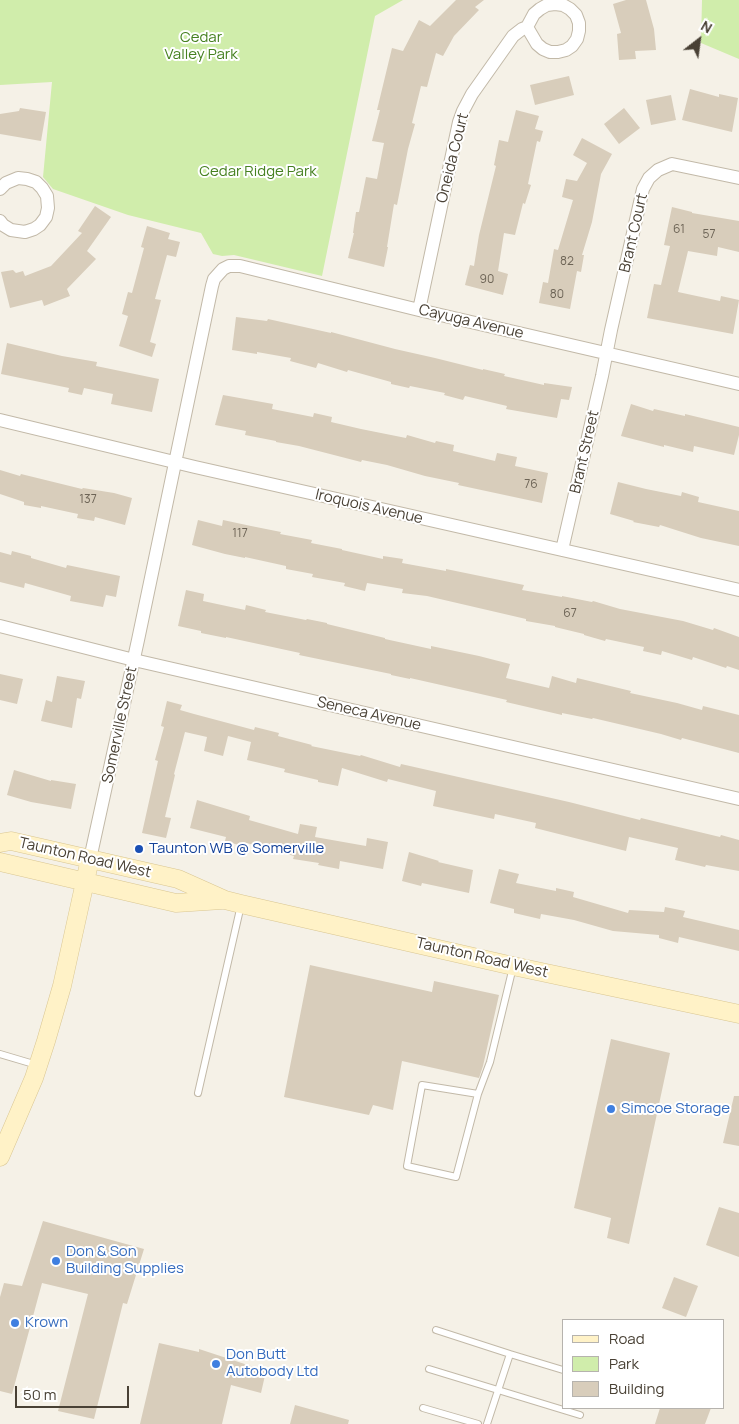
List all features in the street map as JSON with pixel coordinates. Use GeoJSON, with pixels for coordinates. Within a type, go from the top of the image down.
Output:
{"type":"FeatureCollection","features":[{"type":"Feature","properties":{"kind":"main road","name":"Taunton Road West"},"geometry":{"type":"LineString","coordinates":[[0,842],[11,842],[178,879],[233,902],[513,966],[739,1014]]}},
{"type":"Feature","properties":{"kind":"main road","name":"Somerville Street"},"geometry":{"type":"LineString","coordinates":[[0,1157],[38,1065],[62,986],[90,859]]}},
{"type":"Feature","properties":{"kind":"main road","name":"Taunton Road West"},"geometry":{"type":"LineString","coordinates":[[0,862],[176,903],[233,902]]}},
{"type":"Feature","properties":{"kind":"street","name":"Oneida Court"},"geometry":{"type":"LineString","coordinates":[[418,310],[463,111],[472,94],[513,36],[528,27]]}},
{"type":"Feature","properties":{"kind":"street","name":"Brant Court"},"geometry":{"type":"LineString","coordinates":[[607,353],[643,189],[650,178],[658,170],[672,164],[739,178]]}},
{"type":"Feature","properties":{"kind":"street"},"geometry":{"type":"LineString","coordinates":[[0,189],[6,183],[18,178],[36,182],[47,196],[48,208],[46,217],[40,225],[25,232],[11,230],[0,221]]}},
{"type":"Feature","properties":{"kind":"street","name":"Cayuga Avenue"},"geometry":{"type":"LineString","coordinates":[[212,286],[214,279],[223,269],[229,266],[238,266],[418,310],[739,384]]}},
{"type":"Feature","properties":{"kind":"street","name":"Somerville Street"},"geometry":{"type":"LineString","coordinates":[[90,859],[176,463],[212,286]]}},
{"type":"Feature","properties":{"kind":"street","name":"Brant Street"},"geometry":{"type":"LineString","coordinates":[[562,550],[607,353]]}},
{"type":"Feature","properties":{"kind":"street","name":"Iroquois Avenue"},"geometry":{"type":"LineString","coordinates":[[0,420],[176,463],[739,590]]}},
{"type":"Feature","properties":{"kind":"street","name":"Seneca Avenue"},"geometry":{"type":"LineString","coordinates":[[0,626],[134,660],[739,799]]}},
{"type":"Feature","properties":{"kind":"lane"},"geometry":{"type":"LineString","coordinates":[[198,1093],[233,902]]}},
{"type":"Feature","properties":{"kind":"lane"},"geometry":{"type":"LineString","coordinates":[[478,1094],[422,1085],[407,1166],[456,1176],[478,1094],[490,1062],[513,966]]}},
{"type":"Feature","properties":{"kind":"lane"},"geometry":{"type":"LineString","coordinates":[[0,1054],[38,1065]]}},
{"type":"Feature","properties":{"kind":"lane"},"geometry":{"type":"LineString","coordinates":[[436,1330],[562,1370]]}},
{"type":"Feature","properties":{"kind":"lane"},"geometry":{"type":"LineString","coordinates":[[487,1424],[510,1354]]}},
{"type":"Feature","properties":{"kind":"lane"},"geometry":{"type":"LineString","coordinates":[[429,1369],[580,1415]]}},
{"type":"Feature","properties":{"kind":"lane"},"geometry":{"type":"LineString","coordinates":[[423,1408],[478,1424]]}},
{"type":"Feature","properties":{"kind":"green space","name":"Cedar Ridge Park"},"geometry":{"type":"Polygon","coordinates":[[[0,0],[403,0],[375,16],[322,276],[234,255],[222,256],[213,254],[201,233],[128,215],[53,189],[43,177],[52,82],[0,85],[0,0]]]}},
{"type":"Feature","properties":{"kind":"green space"},"geometry":{"type":"Polygon","coordinates":[[[702,0],[739,0],[739,59],[701,43],[702,0]]]}},
{"type":"Feature","properties":{"kind":"building"},"geometry":{"type":"Polygon","coordinates":[[[456,0],[484,0],[475,7],[479,10],[454,36],[443,56],[436,53],[427,87],[421,86],[412,123],[415,124],[397,205],[394,204],[384,267],[348,258],[354,233],[356,212],[359,212],[366,177],[377,179],[384,143],[372,141],[380,110],[377,110],[392,48],[403,51],[419,20],[430,26],[456,0]]]}},
{"type":"Feature","properties":{"kind":"building"},"geometry":{"type":"Polygon","coordinates":[[[626,0],[646,0],[654,29],[656,50],[635,51],[636,59],[619,60],[617,34],[621,33],[613,4],[626,0]]]}},
{"type":"Feature","properties":{"kind":"building"},"geometry":{"type":"Polygon","coordinates":[[[569,76],[574,95],[535,105],[530,85],[569,76]]]}},
{"type":"Feature","properties":{"kind":"building"},"geometry":{"type":"Polygon","coordinates":[[[690,89],[719,97],[719,94],[738,98],[732,132],[682,120],[690,89]]]}},
{"type":"Feature","properties":{"kind":"building"},"geometry":{"type":"Polygon","coordinates":[[[671,95],[676,120],[651,125],[646,100],[671,95]]]}},
{"type":"Feature","properties":{"kind":"building"},"geometry":{"type":"Polygon","coordinates":[[[20,108],[46,112],[41,141],[0,134],[0,114],[19,111],[20,108]]]}},
{"type":"Feature","properties":{"kind":"building"},"geometry":{"type":"Polygon","coordinates":[[[624,108],[640,128],[619,144],[604,124],[624,108]]]}},
{"type":"Feature","properties":{"kind":"building"},"geometry":{"type":"Polygon","coordinates":[[[516,110],[539,116],[535,129],[543,131],[540,142],[537,141],[528,184],[531,185],[525,204],[523,203],[515,235],[504,233],[498,271],[508,274],[503,295],[465,285],[470,265],[474,266],[479,235],[496,166],[494,165],[499,140],[508,142],[516,110]]]}},
{"type":"Feature","properties":{"kind":"building"},"geometry":{"type":"Polygon","coordinates":[[[582,138],[612,154],[601,174],[592,222],[582,255],[584,255],[581,272],[577,271],[570,309],[539,303],[543,282],[548,283],[554,249],[558,250],[573,200],[562,197],[566,179],[577,181],[587,163],[573,155],[582,138]]]}},
{"type":"Feature","properties":{"kind":"building"},"geometry":{"type":"Polygon","coordinates":[[[95,206],[111,217],[87,251],[96,259],[67,289],[70,296],[44,306],[42,300],[10,308],[1,272],[13,270],[16,273],[23,271],[25,276],[51,266],[82,233],[78,231],[95,206]]]}},
{"type":"Feature","properties":{"kind":"building"},"geometry":{"type":"Polygon","coordinates":[[[672,207],[692,213],[739,221],[739,252],[718,247],[717,256],[688,251],[678,292],[720,301],[721,296],[739,300],[733,334],[647,318],[654,284],[661,285],[670,246],[664,245],[672,207]]]}},
{"type":"Feature","properties":{"kind":"building"},"geometry":{"type":"Polygon","coordinates":[[[147,226],[170,233],[168,239],[180,242],[176,257],[167,255],[155,299],[161,300],[150,342],[156,344],[152,357],[119,346],[128,316],[122,314],[128,292],[132,293],[144,248],[141,247],[147,226]]]}},
{"type":"Feature","properties":{"kind":"building"},"geometry":{"type":"Polygon","coordinates":[[[236,317],[267,321],[268,319],[331,332],[395,349],[505,374],[504,376],[544,385],[544,383],[572,387],[569,400],[561,399],[557,418],[506,409],[507,406],[465,396],[463,400],[444,395],[445,393],[391,384],[391,382],[318,363],[316,368],[290,361],[291,358],[232,350],[236,317]]]}},
{"type":"Feature","properties":{"kind":"building"},"geometry":{"type":"Polygon","coordinates":[[[7,343],[97,362],[96,366],[159,379],[152,412],[111,404],[113,394],[84,388],[82,395],[68,392],[69,388],[1,374],[7,343]]]}},
{"type":"Feature","properties":{"kind":"building"},"geometry":{"type":"Polygon","coordinates":[[[223,395],[273,404],[272,409],[313,417],[314,413],[332,417],[331,422],[361,429],[406,438],[407,435],[435,443],[436,441],[454,445],[453,451],[495,461],[497,453],[517,457],[515,466],[548,473],[542,503],[458,485],[459,483],[387,465],[362,460],[361,462],[299,446],[245,435],[246,431],[215,425],[223,395]]]}},
{"type":"Feature","properties":{"kind":"building"},"geometry":{"type":"Polygon","coordinates":[[[631,404],[653,411],[654,409],[685,416],[685,414],[739,427],[734,455],[694,446],[693,452],[621,436],[631,404]]]}},
{"type":"Feature","properties":{"kind":"building"},"geometry":{"type":"Polygon","coordinates":[[[0,470],[20,476],[21,474],[82,489],[114,493],[132,498],[125,525],[95,517],[94,521],[77,518],[78,514],[41,506],[41,508],[24,505],[24,502],[0,494],[0,470]]]}},
{"type":"Feature","properties":{"kind":"building"},"geometry":{"type":"Polygon","coordinates":[[[618,482],[681,496],[682,492],[699,497],[698,502],[739,511],[739,546],[701,538],[660,525],[659,527],[633,522],[610,514],[618,482]]]}},
{"type":"Feature","properties":{"kind":"building"},"geometry":{"type":"Polygon","coordinates":[[[198,520],[222,526],[223,520],[281,532],[280,534],[312,540],[311,543],[383,559],[383,556],[403,559],[402,563],[446,571],[446,569],[524,585],[522,590],[593,601],[620,609],[683,621],[713,630],[714,628],[739,637],[739,670],[727,666],[726,668],[693,657],[692,660],[662,651],[661,655],[643,651],[644,647],[606,639],[605,641],[555,626],[526,621],[526,619],[427,596],[402,593],[403,589],[367,583],[365,591],[344,586],[345,583],[312,577],[313,574],[286,569],[286,566],[225,554],[192,545],[198,520]]]}},
{"type":"Feature","properties":{"kind":"building"},"geometry":{"type":"Polygon","coordinates":[[[12,551],[66,568],[67,565],[120,576],[116,597],[106,595],[103,607],[70,601],[71,596],[25,583],[24,588],[0,582],[0,552],[11,555],[12,551]]]}},
{"type":"Feature","properties":{"kind":"building"},"geometry":{"type":"Polygon","coordinates":[[[186,590],[204,594],[203,601],[245,610],[246,605],[266,610],[265,612],[327,623],[385,639],[431,649],[431,646],[510,664],[506,678],[549,688],[552,676],[576,683],[577,678],[702,710],[703,706],[739,715],[739,753],[593,718],[562,713],[562,715],[472,692],[299,655],[300,653],[201,633],[201,631],[178,626],[186,590]]]}},
{"type":"Feature","properties":{"kind":"building"},"geometry":{"type":"Polygon","coordinates":[[[0,674],[23,679],[17,704],[0,700],[0,674]]]}},
{"type":"Feature","properties":{"kind":"building"},"geometry":{"type":"Polygon","coordinates":[[[57,676],[85,681],[81,699],[77,698],[72,728],[41,721],[46,700],[52,702],[57,676]]]}},
{"type":"Feature","properties":{"kind":"building"},"geometry":{"type":"Polygon","coordinates":[[[167,701],[182,705],[180,710],[254,730],[255,727],[279,733],[278,736],[311,746],[361,755],[400,767],[401,764],[640,820],[641,818],[739,840],[739,871],[706,865],[705,867],[675,860],[678,848],[629,837],[626,851],[535,828],[536,823],[495,814],[494,819],[433,806],[436,791],[388,779],[387,782],[342,768],[338,786],[318,782],[318,780],[284,772],[285,769],[247,760],[251,742],[228,736],[223,756],[204,751],[207,737],[185,732],[165,817],[171,818],[166,838],[142,833],[158,761],[155,760],[164,727],[161,726],[167,701]]]}},
{"type":"Feature","properties":{"kind":"building"},"geometry":{"type":"Polygon","coordinates":[[[14,770],[51,781],[76,784],[71,809],[31,802],[7,795],[14,770]]]}},
{"type":"Feature","properties":{"kind":"building"},"geometry":{"type":"Polygon","coordinates":[[[197,800],[250,816],[249,820],[298,834],[300,824],[317,827],[315,837],[366,846],[367,838],[388,842],[383,869],[340,861],[339,869],[318,865],[319,863],[293,859],[294,856],[243,842],[242,846],[225,841],[226,837],[190,828],[197,800]]]}},
{"type":"Feature","properties":{"kind":"building"},"geometry":{"type":"Polygon","coordinates":[[[409,852],[438,862],[473,870],[469,893],[422,883],[421,886],[402,881],[409,852]]]}},
{"type":"Feature","properties":{"kind":"building"},"geometry":{"type":"Polygon","coordinates":[[[499,869],[519,874],[516,883],[556,891],[556,888],[574,892],[573,897],[628,913],[629,910],[664,912],[665,907],[685,911],[683,917],[739,930],[739,951],[679,937],[678,943],[659,938],[659,935],[613,931],[574,920],[541,914],[540,919],[514,913],[514,909],[490,903],[499,869]]]}},
{"type":"Feature","properties":{"kind":"building"},"geometry":{"type":"Polygon","coordinates":[[[310,965],[432,992],[434,981],[499,995],[479,1078],[402,1061],[393,1110],[373,1105],[369,1115],[284,1097],[310,965]]]}},
{"type":"Feature","properties":{"kind":"building"},"geometry":{"type":"Polygon","coordinates":[[[611,1039],[670,1053],[629,1244],[607,1238],[611,1218],[574,1208],[611,1039]]]}},
{"type":"Feature","properties":{"kind":"building"},"geometry":{"type":"Polygon","coordinates":[[[734,1096],[739,1096],[739,1146],[723,1143],[734,1096]]]}},
{"type":"Feature","properties":{"kind":"building"},"geometry":{"type":"Polygon","coordinates":[[[719,1207],[739,1213],[739,1257],[706,1245],[719,1207]]]}},
{"type":"Feature","properties":{"kind":"building"},"geometry":{"type":"Polygon","coordinates":[[[43,1221],[144,1249],[127,1304],[123,1303],[94,1419],[58,1411],[88,1294],[42,1283],[12,1394],[0,1391],[0,1297],[4,1283],[22,1286],[43,1221]]]}},
{"type":"Feature","properties":{"kind":"building"},"geometry":{"type":"Polygon","coordinates":[[[674,1277],[698,1286],[686,1317],[662,1308],[674,1277]]]}},
{"type":"Feature","properties":{"kind":"building"},"geometry":{"type":"Polygon","coordinates":[[[159,1343],[199,1352],[199,1349],[266,1371],[261,1393],[231,1385],[222,1424],[140,1424],[159,1343]]]}},
{"type":"Feature","properties":{"kind":"building"},"geometry":{"type":"Polygon","coordinates":[[[295,1405],[349,1420],[348,1424],[290,1424],[295,1405]]]}},
{"type":"Feature","properties":{"kind":"building"},"geometry":{"type":"Polygon","coordinates":[[[660,1409],[711,1409],[705,1424],[655,1424],[660,1409]]]}},
{"type":"Feature","properties":{"kind":"place","name":"Taunton WB @ Somerville"},"geometry":{"type":"Point","coordinates":[139,849]}},
{"type":"Feature","properties":{"kind":"place","name":"Simcoe Storage"},"geometry":{"type":"Point","coordinates":[611,1109]}},
{"type":"Feature","properties":{"kind":"place","name":"Don & Son Building Supplies"},"geometry":{"type":"Point","coordinates":[56,1261]}},
{"type":"Feature","properties":{"kind":"place","name":"Krown"},"geometry":{"type":"Point","coordinates":[15,1323]}},
{"type":"Feature","properties":{"kind":"place","name":"Don Butt Autobody Ltd"},"geometry":{"type":"Point","coordinates":[216,1364]}},
{"type":"Feature","properties":{"kind":"park label","name":"Cedar Valley Park"},"geometry":{"type":"Point","coordinates":[201,46]}}]}
